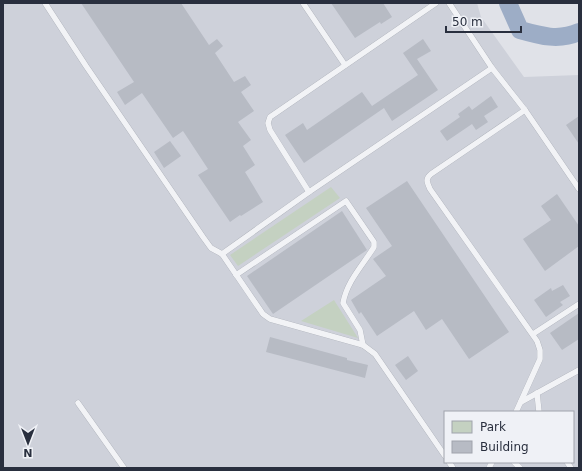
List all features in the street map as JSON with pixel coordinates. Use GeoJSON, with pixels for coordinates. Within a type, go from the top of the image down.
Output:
{"type":"FeatureCollection","features":[{"type":"Feature","properties":{"kind":"lane"},"geometry":{"type":"LineString","coordinates":[[45,3],[86,66],[203,237],[211,248],[222,254],[260,311],[270,319],[363,345],[375,354],[444,455]]}},
{"type":"Feature","properties":{"kind":"lane"},"geometry":{"type":"LineString","coordinates":[[304,3],[345,65]]}},
{"type":"Feature","properties":{"kind":"lane"},"geometry":{"type":"LineString","coordinates":[[309,192],[270,130],[268,123],[270,117],[436,3]]}},
{"type":"Feature","properties":{"kind":"lane"},"geometry":{"type":"LineString","coordinates":[[449,3],[492,68],[525,110],[579,189]]}},
{"type":"Feature","properties":{"kind":"lane"},"geometry":{"type":"LineString","coordinates":[[222,254],[309,192],[492,68]]}},
{"type":"Feature","properties":{"kind":"lane"},"geometry":{"type":"LineString","coordinates":[[517,411],[540,359],[540,350],[537,341],[430,189],[426,181],[428,176],[525,110]]}},
{"type":"Feature","properties":{"kind":"lane"},"geometry":{"type":"LineString","coordinates":[[236,275],[346,201],[374,242],[374,248],[353,277],[344,297],[343,303],[360,330],[363,345]]}},
{"type":"Feature","properties":{"kind":"lane"},"geometry":{"type":"LineString","coordinates":[[533,334],[579,304]]}},
{"type":"Feature","properties":{"kind":"lane"},"geometry":{"type":"LineString","coordinates":[[521,403],[579,370]]}},
{"type":"Feature","properties":{"kind":"lane"},"geometry":{"type":"LineString","coordinates":[[537,393],[539,411]]}},
{"type":"Feature","properties":{"kind":"lane"},"geometry":{"type":"LineString","coordinates":[[78,403],[124,468]]}},
{"type":"Feature","properties":{"kind":"shaded area"},"geometry":{"type":"Polygon","coordinates":[[[3,3],[477,3],[481,17],[524,77],[579,75],[579,468],[3,468],[3,3]]]}},
{"type":"Feature","properties":{"kind":"green space"},"geometry":{"type":"Polygon","coordinates":[[[331,187],[340,198],[238,266],[230,255],[331,187]]]}},
{"type":"Feature","properties":{"kind":"green space"},"geometry":{"type":"Polygon","coordinates":[[[334,300],[358,338],[301,321],[334,300]]]}},
{"type":"Feature","properties":{"kind":"building"},"geometry":{"type":"Polygon","coordinates":[[[81,3],[181,3],[209,45],[217,39],[223,46],[215,53],[234,82],[245,76],[251,85],[241,92],[254,111],[238,122],[251,140],[243,146],[255,165],[245,172],[263,202],[230,222],[198,175],[208,169],[183,131],[173,138],[142,93],[125,105],[117,92],[134,82],[81,3]]]}},
{"type":"Feature","properties":{"kind":"building"},"geometry":{"type":"Polygon","coordinates":[[[331,3],[383,3],[392,17],[381,24],[380,22],[355,38],[331,3]]]}},
{"type":"Feature","properties":{"kind":"building"},"geometry":{"type":"Polygon","coordinates":[[[423,39],[431,51],[417,59],[438,90],[392,121],[384,108],[304,163],[285,135],[303,123],[307,130],[362,92],[372,106],[418,75],[403,53],[423,39]]]}},
{"type":"Feature","properties":{"kind":"building"},"geometry":{"type":"Polygon","coordinates":[[[491,96],[498,107],[484,116],[488,122],[476,130],[472,124],[447,141],[440,131],[460,117],[458,114],[469,106],[472,110],[491,96]]]}},
{"type":"Feature","properties":{"kind":"building"},"geometry":{"type":"Polygon","coordinates":[[[579,116],[579,144],[566,125],[579,116]]]}},
{"type":"Feature","properties":{"kind":"building"},"geometry":{"type":"Polygon","coordinates":[[[170,141],[181,156],[164,168],[154,152],[170,141]]]}},
{"type":"Feature","properties":{"kind":"building"},"geometry":{"type":"Polygon","coordinates":[[[407,181],[509,332],[469,359],[442,319],[426,330],[414,311],[377,336],[361,312],[359,314],[351,300],[386,276],[373,259],[392,246],[366,208],[407,181]]]}},
{"type":"Feature","properties":{"kind":"building"},"geometry":{"type":"Polygon","coordinates":[[[557,194],[579,226],[579,246],[545,271],[523,239],[551,220],[541,206],[557,194]]]}},
{"type":"Feature","properties":{"kind":"building"},"geometry":{"type":"Polygon","coordinates":[[[342,211],[367,250],[273,314],[247,276],[342,211]]]}},
{"type":"Feature","properties":{"kind":"building"},"geometry":{"type":"Polygon","coordinates":[[[563,285],[570,296],[560,302],[563,305],[546,317],[534,300],[551,288],[552,291],[563,285]]]}},
{"type":"Feature","properties":{"kind":"building"},"geometry":{"type":"Polygon","coordinates":[[[579,313],[579,339],[562,350],[550,333],[579,313]]]}},
{"type":"Feature","properties":{"kind":"building"},"geometry":{"type":"Polygon","coordinates":[[[270,337],[368,365],[365,378],[266,352],[270,337]]]}},
{"type":"Feature","properties":{"kind":"building"},"geometry":{"type":"Polygon","coordinates":[[[408,356],[418,371],[406,380],[395,365],[408,356]]]}},
{"type":"Feature","properties":{"kind":"waterway"},"geometry":{"type":"LineString","coordinates":[[508,3],[520,30],[550,37],[572,35],[579,32]]}}]}
